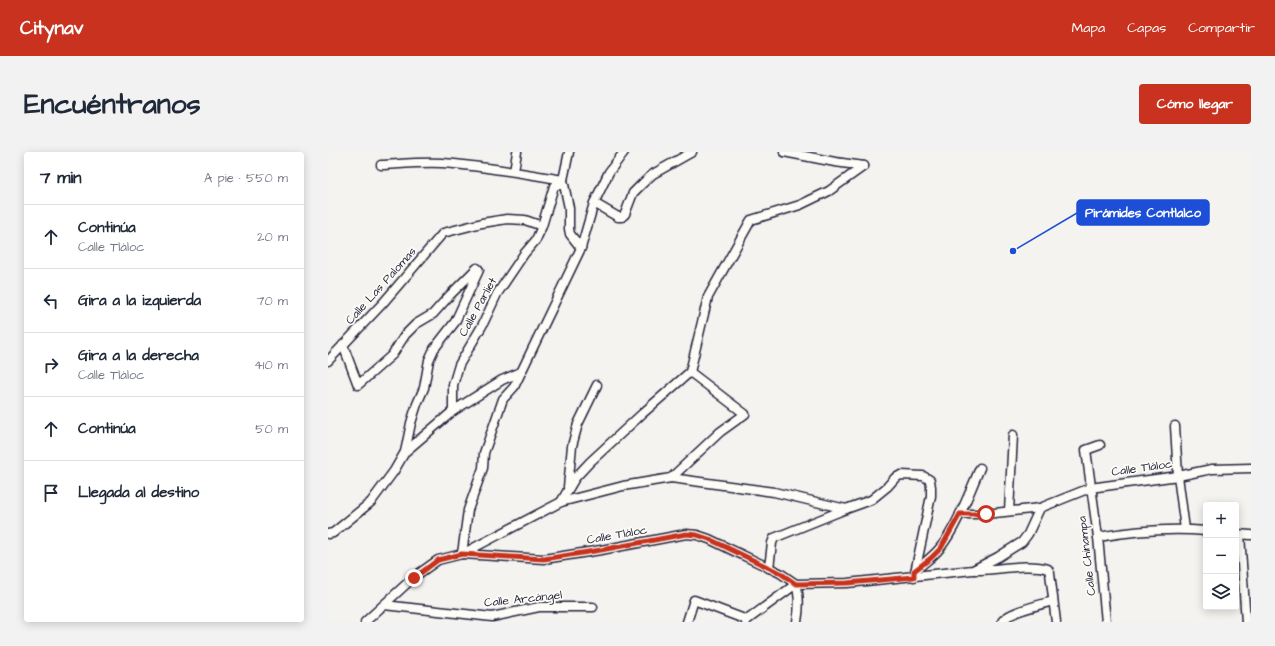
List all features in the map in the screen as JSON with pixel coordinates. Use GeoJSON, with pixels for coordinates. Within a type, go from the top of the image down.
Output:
{"type":"FeatureCollection","features":[{"type":"Feature","properties":{"kind":"street"},"geometry":{"type":"LineString","coordinates":[[514,171],[517,152]]}},
{"type":"Feature","properties":{"kind":"street"},"geometry":{"type":"LineString","coordinates":[[569,152],[563,183],[569,208],[570,234],[581,248]]}},
{"type":"Feature","properties":{"kind":"street"},"geometry":{"type":"LineString","coordinates":[[462,554],[468,510],[483,468],[484,453],[503,399],[514,387],[581,248],[594,203],[609,172],[624,152]]}},
{"type":"Feature","properties":{"kind":"street"},"geometry":{"type":"LineString","coordinates":[[594,203],[618,217],[622,217],[625,214],[633,193],[644,182],[653,174],[692,152]]}},
{"type":"Feature","properties":{"kind":"street"},"geometry":{"type":"LineString","coordinates":[[561,502],[575,478],[590,462],[690,372],[708,297],[751,220],[800,205],[829,191],[864,166],[784,152]]}},
{"type":"Feature","properties":{"kind":"street"},"geometry":{"type":"LineString","coordinates":[[381,165],[441,163],[514,171],[563,183]]}},
{"type":"Feature","properties":{"kind":"street","name":"Calle Parliet"},"geometry":{"type":"LineString","coordinates":[[453,411],[453,385],[459,365],[482,326],[497,294],[524,254],[536,240],[542,226],[554,186],[563,183]]}},
{"type":"Feature","properties":{"kind":"street","name":"Calle Las Palomas"},"geometry":{"type":"LineString","coordinates":[[328,361],[383,303],[443,233],[507,219],[525,220],[542,226]]}},
{"type":"Feature","properties":{"kind":"street"},"geometry":{"type":"LineString","coordinates":[[328,534],[333,533],[371,502],[394,471],[405,452],[411,423],[424,388],[429,360],[434,349],[455,322],[479,269],[478,268],[450,295],[433,314],[416,324],[405,335],[392,355],[358,385],[343,345]]}},
{"type":"Feature","properties":{"kind":"street"},"geometry":{"type":"LineString","coordinates":[[405,452],[453,411],[502,380],[521,372]]}},
{"type":"Feature","properties":{"kind":"street"},"geometry":{"type":"LineString","coordinates":[[671,478],[720,432],[745,414],[690,372]]}},
{"type":"Feature","properties":{"kind":"street"},"geometry":{"type":"LineString","coordinates":[[568,489],[572,446],[578,424],[597,385]]}},
{"type":"Feature","properties":{"kind":"street"},"geometry":{"type":"LineString","coordinates":[[1175,426],[1178,476],[1185,529]]}},
{"type":"Feature","properties":{"kind":"street"},"geometry":{"type":"LineString","coordinates":[[1009,511],[1013,435]]}},
{"type":"Feature","properties":{"kind":"street","name":"Calle Chinampa"},"geometry":{"type":"LineString","coordinates":[[1100,445],[1086,450],[1090,488],[1098,537],[1106,622]]}},
{"type":"Feature","properties":{"kind":"street"},"geometry":{"type":"LineString","coordinates":[[914,574],[941,548],[960,514],[980,468]]}},
{"type":"Feature","properties":{"kind":"street","name":"Calle Tláloc"},"geometry":{"type":"LineString","coordinates":[[960,514],[986,514],[1040,508],[1090,488],[1178,476],[1212,469],[1251,468]]}},
{"type":"Feature","properties":{"kind":"street"},"geometry":{"type":"LineString","coordinates":[[769,568],[774,538],[871,500],[887,487],[895,478],[901,475],[923,476],[930,480],[931,487],[914,574]]}},
{"type":"Feature","properties":{"kind":"street"},"geometry":{"type":"LineString","coordinates":[[365,622],[414,578],[438,560],[462,554],[561,502],[623,486],[671,478],[774,492],[846,509]]}},
{"type":"Feature","properties":{"kind":"street"},"geometry":{"type":"LineString","coordinates":[[973,570],[998,558],[1022,542],[1028,534],[1040,508]]}},
{"type":"Feature","properties":{"kind":"street"},"geometry":{"type":"LineString","coordinates":[[1098,537],[1185,529],[1203,531]]}},
{"type":"Feature","properties":{"kind":"street","name":"Calle Tláloc"},"geometry":{"type":"LineString","coordinates":[[462,554],[544,559],[686,534],[697,535],[709,539],[780,573],[796,584]]}},
{"type":"Feature","properties":{"kind":"street"},"geometry":{"type":"LineString","coordinates":[[1239,534],[1251,535]]}},
{"type":"Feature","properties":{"kind":"street"},"geometry":{"type":"LineString","coordinates":[[1238,538],[1246,622]]}},
{"type":"Feature","properties":{"kind":"street"},"geometry":{"type":"LineString","coordinates":[[686,622],[694,600],[746,621],[796,584],[847,583],[914,574],[995,570],[1016,567],[1042,567],[1048,569],[1050,573],[1056,622]]}},
{"type":"Feature","properties":{"kind":"street"},"geometry":{"type":"LineString","coordinates":[[796,584],[798,590],[799,611],[797,622]]}},
{"type":"Feature","properties":{"kind":"street"},"geometry":{"type":"LineString","coordinates":[[1002,622],[1005,618],[1018,612],[1053,601]]}},
{"type":"Feature","properties":{"kind":"street","name":"Calle Arcángel"},"geometry":{"type":"LineString","coordinates":[[384,605],[492,616],[539,607],[593,607]]}},
{"type":"Feature","properties":{"kind":"street"},"geometry":{"type":"LineString","coordinates":[[480,622],[492,616]]}},
{"type":"Feature","properties":{"kind":"place","name":"Pirámides Contlalco"},"geometry":{"type":"Point","coordinates":[1013,251]}},
{"type":"Feature","properties":{"kind":"route"},"geometry":{"type":"LineString","coordinates":[[414,578],[438,560],[462,554],[544,559],[686,534],[697,535],[709,539],[780,573],[796,584],[847,583],[914,577],[914,571],[941,548],[960,514],[986,514]]}}]}
